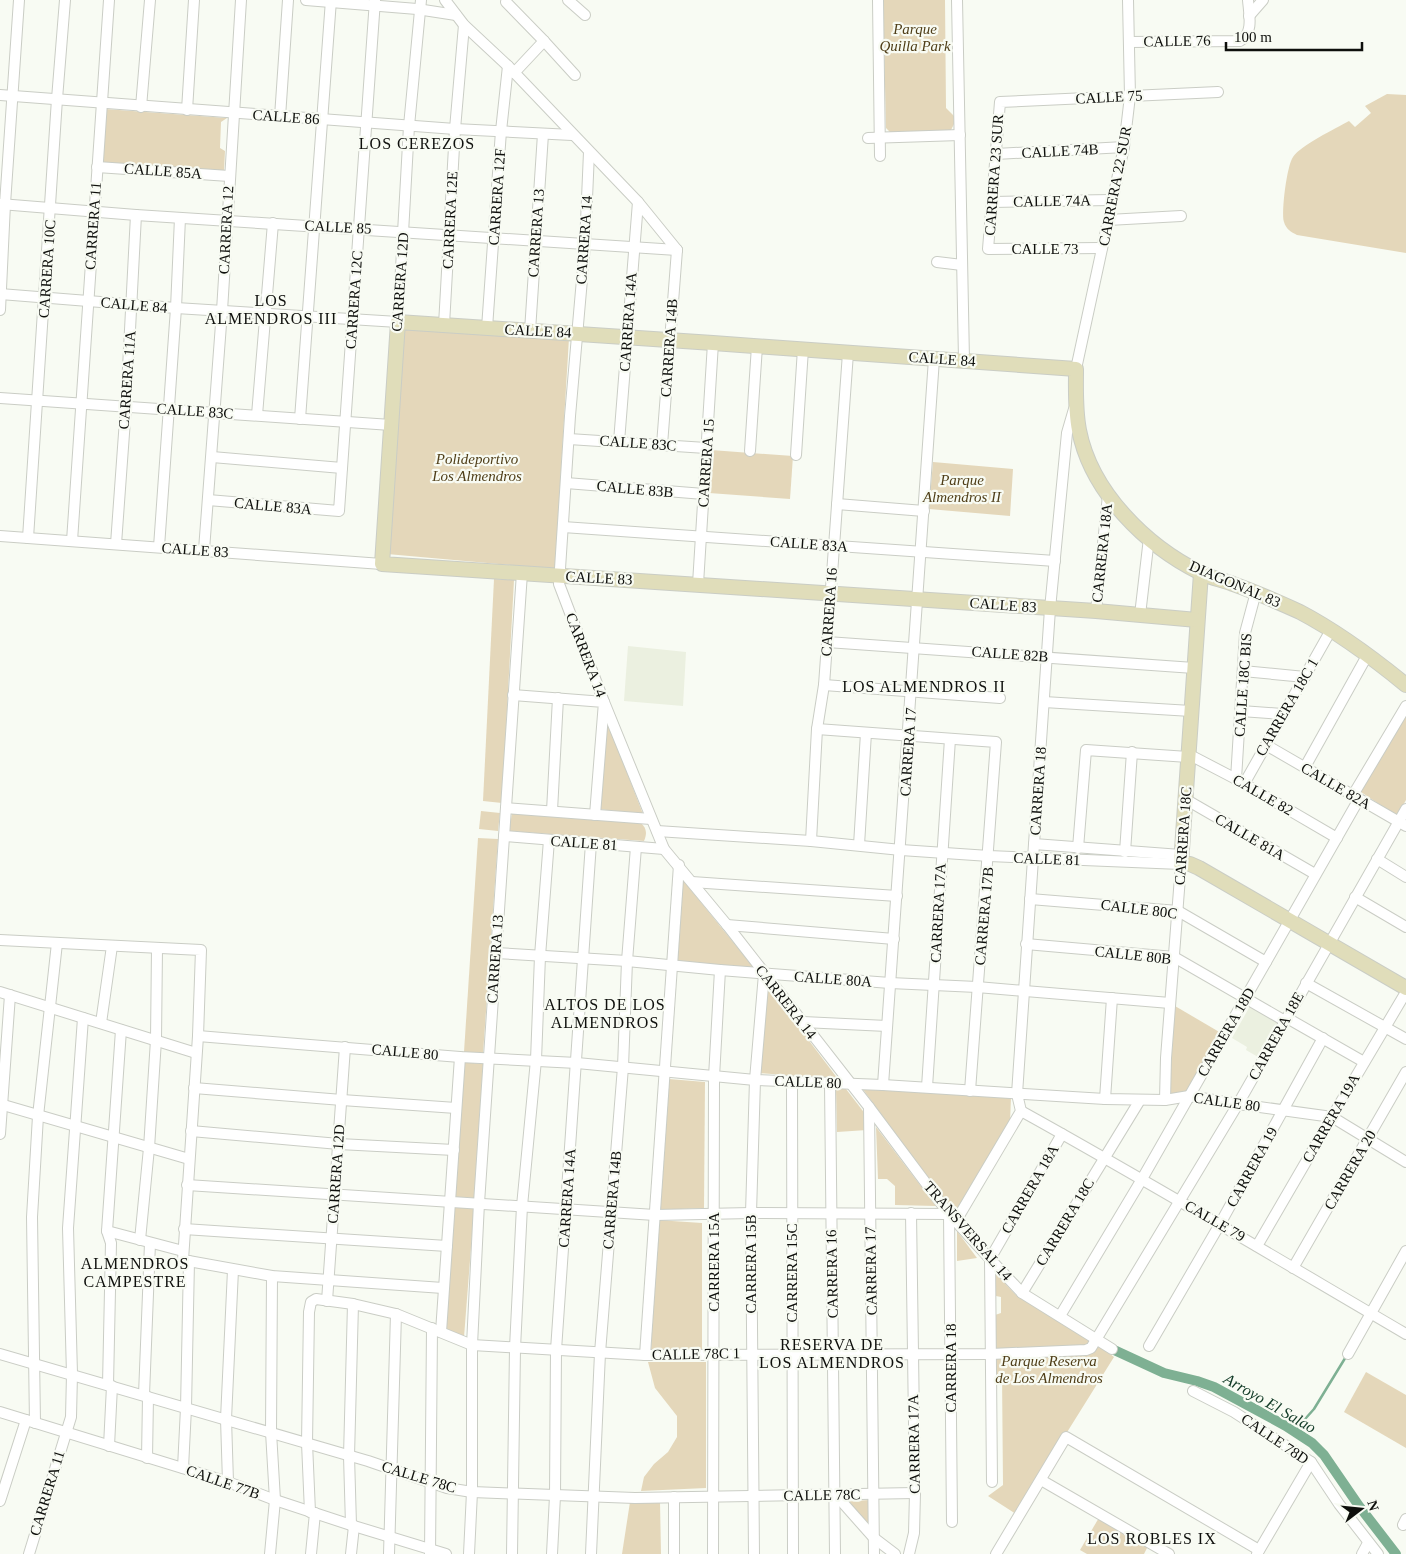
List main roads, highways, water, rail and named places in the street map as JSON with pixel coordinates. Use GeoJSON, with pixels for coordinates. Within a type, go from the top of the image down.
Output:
{"type":"FeatureCollection","features":[{"type":"Feature","properties":{"kind":"waterway","name":"Arroyo El Salao"},"geometry":{"type":"LineString","coordinates":[[1112,1349],[1164,1373],[1214,1387],[1286,1426],[1312,1443],[1324,1455],[1359,1506],[1396,1554]]}},
{"type":"Feature","properties":{"kind":"waterway"},"geometry":{"type":"LineString","coordinates":[[1297,1428],[1314,1409],[1347,1355]]}},
{"type":"Feature","properties":{"kind":"district","name":"LOS CEREZOS"},"geometry":{"type":"Point","coordinates":[417,143]}},
{"type":"Feature","properties":{"kind":"district","name":"LOS ALMENDROS III"},"geometry":{"type":"Point","coordinates":[271,309]}},
{"type":"Feature","properties":{"kind":"district","name":"LOS ALMENDROS II"},"geometry":{"type":"Point","coordinates":[924,686]}},
{"type":"Feature","properties":{"kind":"district","name":"ALTOS DE LOS ALMENDROS"},"geometry":{"type":"Point","coordinates":[605,1013]}},
{"type":"Feature","properties":{"kind":"district","name":"ALMENDROS CAMPESTRE"},"geometry":{"type":"Point","coordinates":[135,1272]}},
{"type":"Feature","properties":{"kind":"district","name":"RESERVA DE LOS ALMENDROS"},"geometry":{"type":"Point","coordinates":[832,1353]}},
{"type":"Feature","properties":{"kind":"district","name":"LOS ROBLES IX"},"geometry":{"type":"Point","coordinates":[1152,1538]}},
{"type":"Feature","properties":{"kind":"park label","name":"Parque Quilla Park"},"geometry":{"type":"Point","coordinates":[915,38]}},
{"type":"Feature","properties":{"kind":"park label","name":"Polideportivo Los Almendros"},"geometry":{"type":"Point","coordinates":[477,468]}},
{"type":"Feature","properties":{"kind":"park label","name":"Parque Almendros II"},"geometry":{"type":"Point","coordinates":[962,488]}},
{"type":"Feature","properties":{"kind":"park label","name":"Parque Reserva de Los Almendros"},"geometry":{"type":"Point","coordinates":[1049,1370]}}]}
